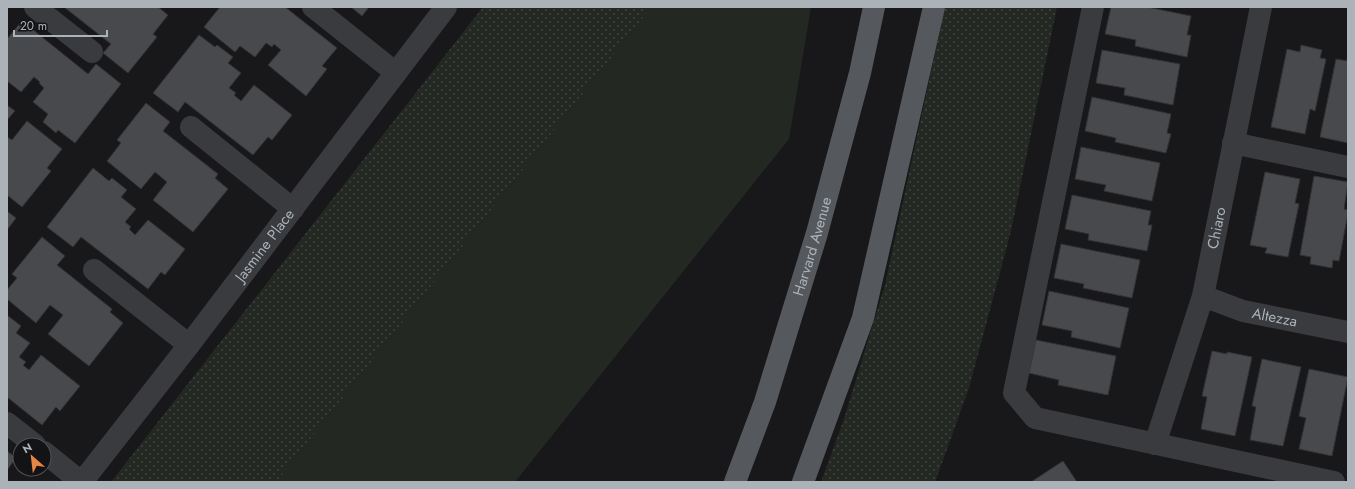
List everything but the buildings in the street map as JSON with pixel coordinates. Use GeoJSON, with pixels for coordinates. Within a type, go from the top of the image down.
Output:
{"type":"FeatureCollection","features":[{"type":"Feature","properties":{"kind":"main road","name":"Harvard Avenue"},"geometry":{"type":"LineString","coordinates":[[735,482],[765,402],[817,234],[860,73],[874,7]]}},
{"type":"Feature","properties":{"kind":"main road"},"geometry":{"type":"LineString","coordinates":[[803,482],[863,318],[934,7]]}},
{"type":"Feature","properties":{"kind":"street"},"geometry":{"type":"LineString","coordinates":[[35,7],[92,52]]}},
{"type":"Feature","properties":{"kind":"street"},"geometry":{"type":"LineString","coordinates":[[314,7],[396,73]]}},
{"type":"Feature","properties":{"kind":"street","name":"Jasmine Place"},"geometry":{"type":"LineString","coordinates":[[82,482],[189,345],[446,7]]}},
{"type":"Feature","properties":{"kind":"street"},"geometry":{"type":"LineString","coordinates":[[1092,7],[1014,393],[1035,418],[1334,482]]}},
{"type":"Feature","properties":{"kind":"street","name":"Chiaro"},"geometry":{"type":"LineString","coordinates":[[1155,444],[1203,296],[1261,7]]}},
{"type":"Feature","properties":{"kind":"street"},"geometry":{"type":"LineString","coordinates":[[191,128],[293,209]]}},
{"type":"Feature","properties":{"kind":"street"},"geometry":{"type":"LineString","coordinates":[[1233,143],[1348,167]]}},
{"type":"Feature","properties":{"kind":"street"},"geometry":{"type":"LineString","coordinates":[[94,270],[189,345]]}},
{"type":"Feature","properties":{"kind":"street","name":"Altezza"},"geometry":{"type":"LineString","coordinates":[[1203,296],[1243,311],[1348,332]]}},
{"type":"Feature","properties":{"kind":"street"},"geometry":{"type":"LineString","coordinates":[[7,423],[25,437]]}},
{"type":"Feature","properties":{"kind":"street"},"geometry":{"type":"LineString","coordinates":[[52,458],[82,482]]}},
{"type":"Feature","properties":{"kind":"shaded area"},"geometry":{"type":"Polygon","coordinates":[[[483,7],[651,7],[276,482],[111,482],[483,7]]]}},
{"type":"Feature","properties":{"kind":"shaded area"},"geometry":{"type":"Polygon","coordinates":[[[651,7],[811,7],[789,139],[515,482],[276,482],[651,7]]]}},
{"type":"Feature","properties":{"kind":"shaded area"},"geometry":{"type":"Polygon","coordinates":[[[945,7],[1057,7],[1011,231],[969,388],[935,482],[821,482],[844,419],[885,285],[945,7]]]}}]}
